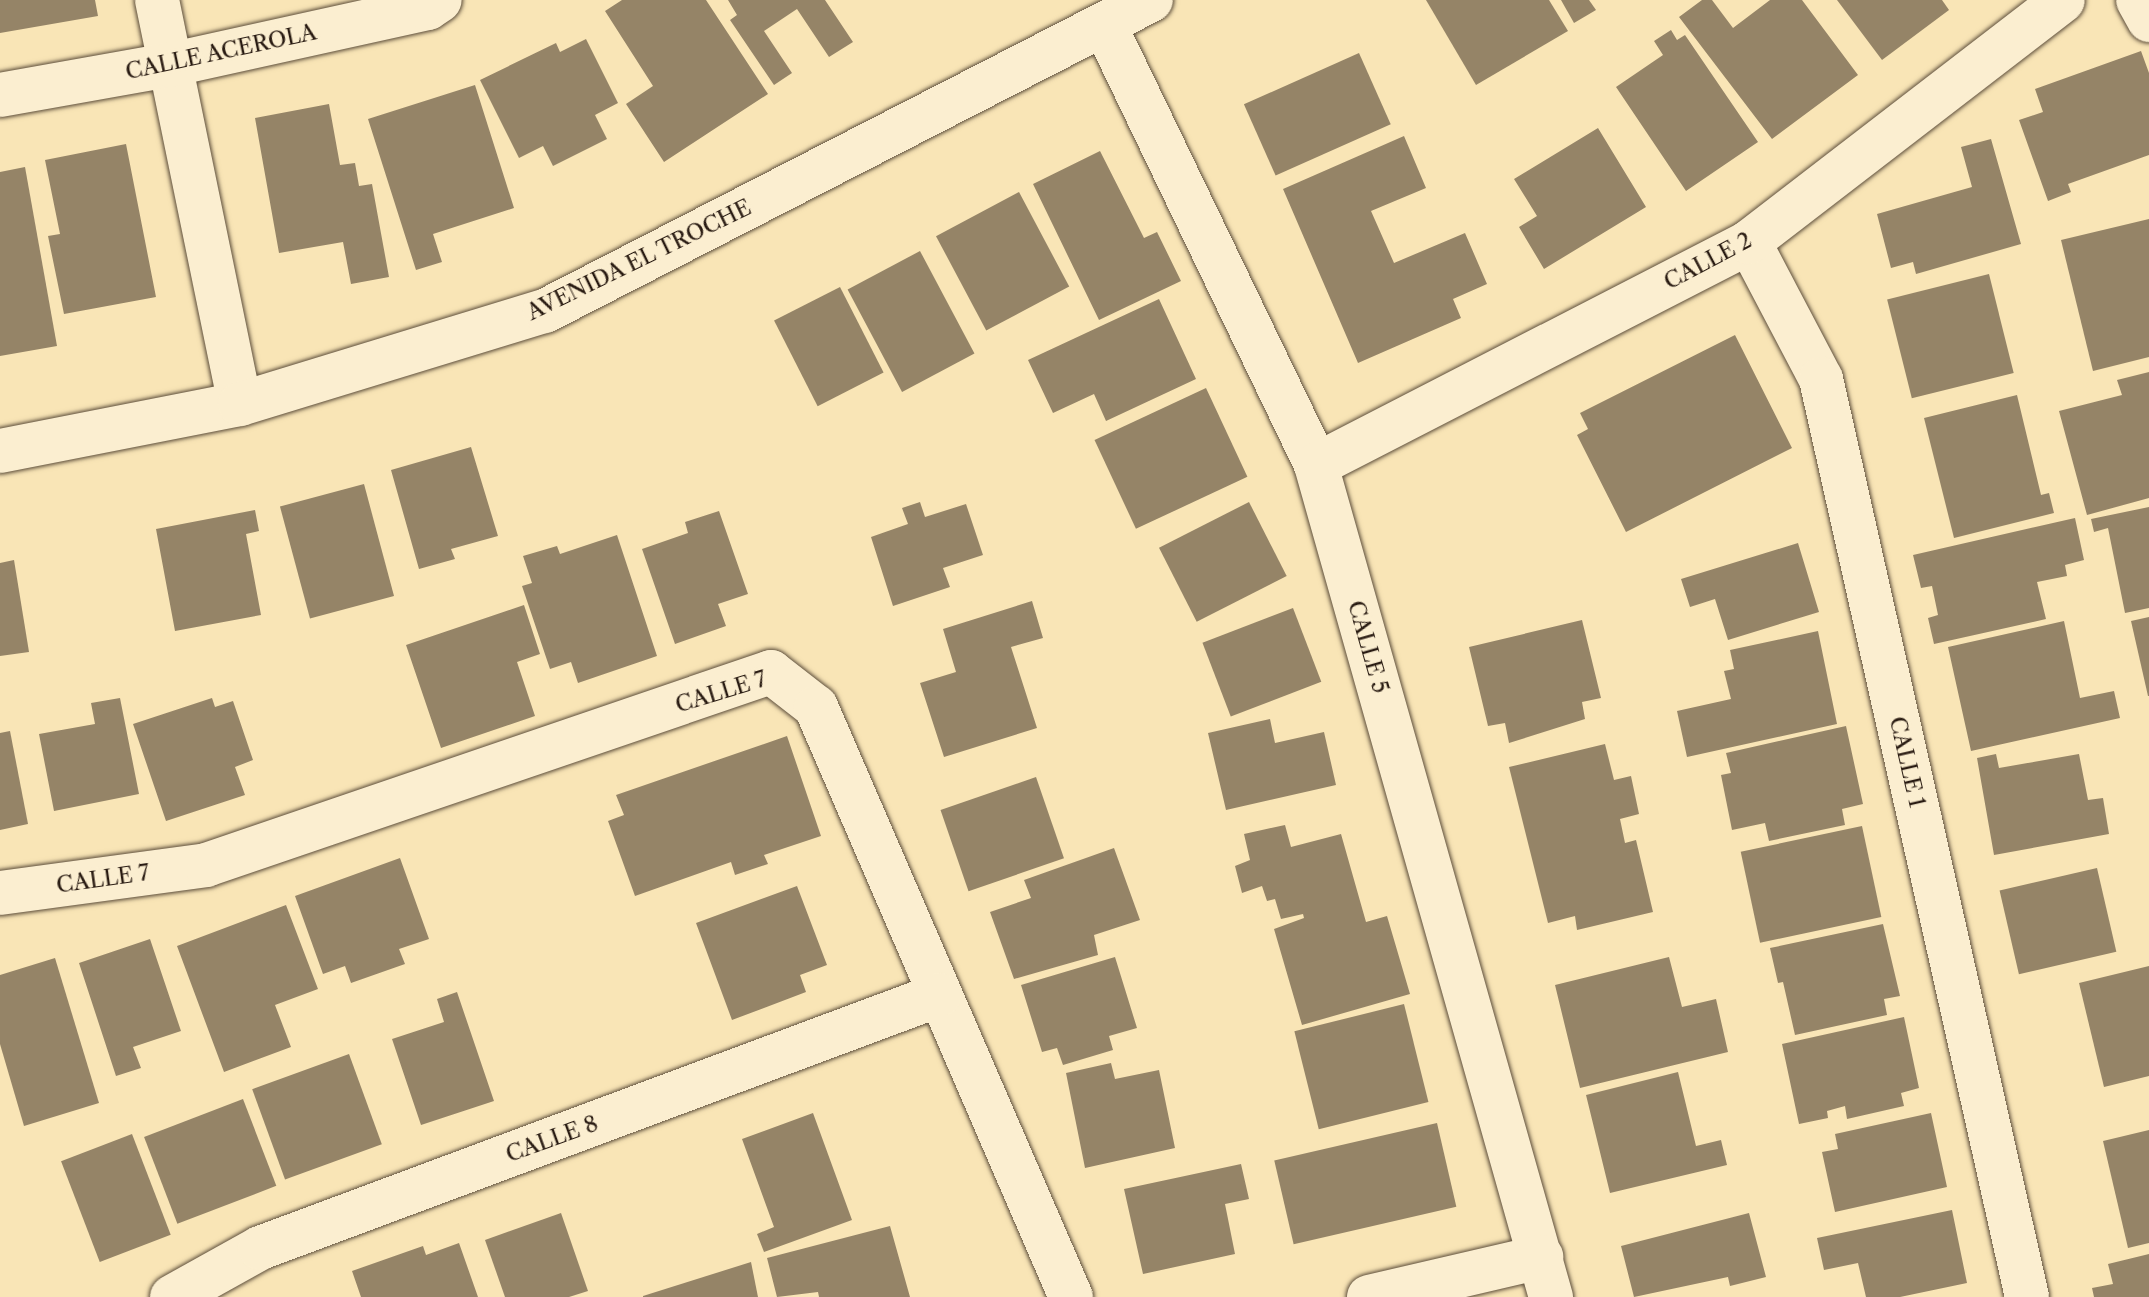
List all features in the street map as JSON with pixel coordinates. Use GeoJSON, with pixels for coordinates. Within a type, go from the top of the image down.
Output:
{"type":"FeatureCollection","features":[{"type":"Feature","properties":{"kind":"street"},"geometry":{"type":"LineString","coordinates":[[157,0],[240,404]]}},
{"type":"Feature","properties":{"kind":"street","name":"CALLE ACEROLA"},"geometry":{"type":"LineString","coordinates":[[0,95],[169,65],[428,8],[440,0]]}},
{"type":"Feature","properties":{"kind":"street","name":"AVENIDA EL TROCHE"},"geometry":{"type":"LineString","coordinates":[[0,451],[240,404],[545,311],[1151,0]]}},
{"type":"Feature","properties":{"kind":"street","name":"CALLE 2"},"geometry":{"type":"LineString","coordinates":[[1316,465],[1749,242],[2063,0]]}},
{"type":"Feature","properties":{"kind":"street"},"geometry":{"type":"LineString","coordinates":[[2138,0],[2149,20]]}},
{"type":"Feature","properties":{"kind":"street","name":"CALLE 5"},"geometry":{"type":"LineString","coordinates":[[1105,26],[1316,465],[1546,1277]]}},
{"type":"Feature","properties":{"kind":"street","name":"CALLE 1"},"geometry":{"type":"LineString","coordinates":[[1749,242],[1821,379],[2027,1297]]}},
{"type":"Feature","properties":{"kind":"street","name":"CALLE 7"},"geometry":{"type":"LineString","coordinates":[[0,893],[206,865],[771,672],[816,707],[1071,1297]]}},
{"type":"Feature","properties":{"kind":"street","name":"CALLE 8"},"geometry":{"type":"LineString","coordinates":[[172,1297],[260,1248],[939,995]]}},
{"type":"Feature","properties":{"kind":"street"},"geometry":{"type":"LineString","coordinates":[[1369,1297],[1546,1277]]}},
{"type":"Feature","properties":{"kind":"building"},"geometry":{"type":"Polygon","coordinates":[[[0,0],[95,0],[98,16],[0,33],[0,0]]]}},
{"type":"Feature","properties":{"kind":"building"},"geometry":{"type":"Polygon","coordinates":[[[622,0],[706,0],[768,94],[664,162],[626,104],[653,86],[605,11],[622,0]]]}},
{"type":"Feature","properties":{"kind":"building"},"geometry":{"type":"Polygon","coordinates":[[[728,0],[825,0],[853,42],[829,57],[797,9],[764,31],[792,73],[774,85],[730,20],[737,15],[728,0]]]}},
{"type":"Feature","properties":{"kind":"building"},"geometry":{"type":"Polygon","coordinates":[[[1426,0],[1549,0],[1568,31],[1476,85],[1426,0]]]}},
{"type":"Feature","properties":{"kind":"building"},"geometry":{"type":"Polygon","coordinates":[[[1561,0],[1589,0],[1596,10],[1574,23],[1561,0]]]}},
{"type":"Feature","properties":{"kind":"building"},"geometry":{"type":"Polygon","coordinates":[[[1702,0],[1712,0],[1733,28],[1770,0],[1802,0],[1858,75],[1772,139],[1679,17],[1702,0]]]}},
{"type":"Feature","properties":{"kind":"building"},"geometry":{"type":"Polygon","coordinates":[[[1837,0],[1942,0],[1949,10],[1882,60],[1837,0]]]}},
{"type":"Feature","properties":{"kind":"building"},"geometry":{"type":"Polygon","coordinates":[[[1671,30],[1677,40],[1685,35],[1758,142],[1686,191],[1616,87],[1663,55],[1654,41],[1671,30]]]}},
{"type":"Feature","properties":{"kind":"building"},"geometry":{"type":"Polygon","coordinates":[[[586,39],[618,103],[595,115],[607,139],[553,166],[543,146],[519,158],[480,80],[556,43],[560,52],[586,39]]]}},
{"type":"Feature","properties":{"kind":"building"},"geometry":{"type":"Polygon","coordinates":[[[2141,51],[2149,73],[2149,155],[2068,184],[2071,192],[2048,201],[2019,120],[2043,112],[2035,89],[2141,51]]]}},
{"type":"Feature","properties":{"kind":"building"},"geometry":{"type":"Polygon","coordinates":[[[1359,53],[1391,124],[1276,176],[1244,104],[1359,53]]]}},
{"type":"Feature","properties":{"kind":"building"},"geometry":{"type":"Polygon","coordinates":[[[475,85],[514,208],[433,234],[442,262],[416,270],[368,119],[475,85]]]}},
{"type":"Feature","properties":{"kind":"building"},"geometry":{"type":"Polygon","coordinates":[[[329,104],[340,165],[355,163],[359,186],[372,184],[389,277],[351,284],[343,242],[279,253],[255,118],[329,104]]]}},
{"type":"Feature","properties":{"kind":"building"},"geometry":{"type":"Polygon","coordinates":[[[1598,128],[1646,207],[1544,269],[1519,227],[1537,216],[1514,179],[1598,128]]]}},
{"type":"Feature","properties":{"kind":"building"},"geometry":{"type":"Polygon","coordinates":[[[1404,136],[1426,188],[1371,211],[1394,263],[1465,233],[1487,284],[1453,299],[1461,318],[1358,363],[1283,189],[1404,136]]]}},
{"type":"Feature","properties":{"kind":"building"},"geometry":{"type":"Polygon","coordinates":[[[1991,139],[2021,244],[1916,274],[1913,262],[1891,268],[1877,214],[1972,187],[1961,147],[1991,139]]]}},
{"type":"Feature","properties":{"kind":"building"},"geometry":{"type":"Polygon","coordinates":[[[126,144],[156,297],[64,314],[48,236],[60,234],[45,160],[126,144]]]}},
{"type":"Feature","properties":{"kind":"building"},"geometry":{"type":"Polygon","coordinates":[[[1100,151],[1144,238],[1157,232],[1181,281],[1099,320],[1033,184],[1100,151]]]}},
{"type":"Feature","properties":{"kind":"building"},"geometry":{"type":"Polygon","coordinates":[[[25,167],[57,346],[0,356],[0,172],[25,167]]]}},
{"type":"Feature","properties":{"kind":"building"},"geometry":{"type":"Polygon","coordinates":[[[1019,192],[1069,286],[986,331],[936,236],[1019,192]]]}},
{"type":"Feature","properties":{"kind":"building"},"geometry":{"type":"Polygon","coordinates":[[[2149,219],[2149,357],[2093,371],[2061,240],[2149,219]]]}},
{"type":"Feature","properties":{"kind":"building"},"geometry":{"type":"Polygon","coordinates":[[[920,251],[974,353],[902,392],[848,289],[920,251]]]}},
{"type":"Feature","properties":{"kind":"building"},"geometry":{"type":"Polygon","coordinates":[[[1989,274],[2014,373],[1912,398],[1887,299],[1989,274]]]}},
{"type":"Feature","properties":{"kind":"building"},"geometry":{"type":"Polygon","coordinates":[[[840,287],[884,373],[818,406],[774,321],[840,287]]]}},
{"type":"Feature","properties":{"kind":"building"},"geometry":{"type":"Polygon","coordinates":[[[1159,299],[1196,379],[1106,421],[1094,394],[1053,413],[1028,360],[1159,299]]]}},
{"type":"Feature","properties":{"kind":"building"},"geometry":{"type":"Polygon","coordinates":[[[1735,335],[1792,448],[1626,532],[1577,435],[1588,429],[1580,413],[1735,335]]]}},
{"type":"Feature","properties":{"kind":"building"},"geometry":{"type":"Polygon","coordinates":[[[2149,372],[2149,498],[2087,515],[2059,411],[2122,395],[2117,380],[2149,372]]]}},
{"type":"Feature","properties":{"kind":"building"},"geometry":{"type":"Polygon","coordinates":[[[1206,388],[1247,477],[1136,529],[1095,440],[1206,388]]]}},
{"type":"Feature","properties":{"kind":"building"},"geometry":{"type":"Polygon","coordinates":[[[2017,395],[2041,495],[2049,493],[2054,513],[1954,538],[1924,418],[2017,395]]]}},
{"type":"Feature","properties":{"kind":"building"},"geometry":{"type":"Polygon","coordinates":[[[471,447],[498,536],[451,549],[455,559],[419,569],[391,470],[471,447]]]}},
{"type":"Feature","properties":{"kind":"building"},"geometry":{"type":"Polygon","coordinates":[[[364,484],[394,596],[310,619],[280,507],[364,484]]]}},
{"type":"Feature","properties":{"kind":"building"},"geometry":{"type":"Polygon","coordinates":[[[920,502],[925,517],[966,504],[983,555],[943,568],[950,587],[893,606],[871,537],[908,524],[902,508],[920,502]]]}},
{"type":"Feature","properties":{"kind":"building"},"geometry":{"type":"Polygon","coordinates":[[[1249,502],[1287,576],[1197,622],[1159,548],[1249,502]]]}},
{"type":"Feature","properties":{"kind":"building"},"geometry":{"type":"Polygon","coordinates":[[[2149,507],[2149,608],[2125,613],[2108,528],[2094,532],[2091,519],[2149,507]]]}},
{"type":"Feature","properties":{"kind":"building"},"geometry":{"type":"Polygon","coordinates":[[[255,510],[259,531],[246,534],[261,615],[175,631],[156,529],[255,510]]]}},
{"type":"Feature","properties":{"kind":"building"},"geometry":{"type":"Polygon","coordinates":[[[719,511],[748,594],[718,604],[726,626],[675,644],[642,549],[688,533],[685,522],[719,511]]]}},
{"type":"Feature","properties":{"kind":"building"},"geometry":{"type":"Polygon","coordinates":[[[2075,518],[2084,560],[2065,565],[2067,576],[2037,582],[2046,619],[1934,644],[1928,618],[1938,615],[1932,586],[1921,588],[1913,555],[2075,518]]]}},
{"type":"Feature","properties":{"kind":"building"},"geometry":{"type":"Polygon","coordinates":[[[617,535],[657,656],[578,683],[571,662],[550,669],[522,586],[532,583],[523,556],[557,546],[560,554],[617,535]]]}},
{"type":"Feature","properties":{"kind":"building"},"geometry":{"type":"Polygon","coordinates":[[[1798,543],[1819,612],[1728,640],[1715,599],[1690,607],[1681,579],[1798,543]]]}},
{"type":"Feature","properties":{"kind":"building"},"geometry":{"type":"Polygon","coordinates":[[[14,560],[29,652],[0,656],[0,563],[14,560]]]}},
{"type":"Feature","properties":{"kind":"building"},"geometry":{"type":"Polygon","coordinates":[[[1032,601],[1043,638],[1011,647],[1037,728],[944,757],[920,683],[956,672],[943,629],[1032,601]]]}},
{"type":"Feature","properties":{"kind":"building"},"geometry":{"type":"Polygon","coordinates":[[[524,605],[540,654],[517,662],[535,716],[441,748],[406,645],[524,605]]]}},
{"type":"Feature","properties":{"kind":"building"},"geometry":{"type":"Polygon","coordinates":[[[1293,608],[1321,682],[1231,717],[1202,643],[1293,608]]]}},
{"type":"Feature","properties":{"kind":"building"},"geometry":{"type":"Polygon","coordinates":[[[2149,617],[2149,696],[2148,696],[2131,621],[2149,617]]]}},
{"type":"Feature","properties":{"kind":"building"},"geometry":{"type":"Polygon","coordinates":[[[1582,620],[1601,698],[1582,702],[1585,719],[1509,743],[1505,723],[1488,726],[1469,647],[1582,620]]]}},
{"type":"Feature","properties":{"kind":"building"},"geometry":{"type":"Polygon","coordinates":[[[2064,621],[2080,698],[2114,691],[2120,718],[1971,751],[1948,647],[2064,621]]]}},
{"type":"Feature","properties":{"kind":"building"},"geometry":{"type":"Polygon","coordinates":[[[1818,631],[1837,724],[1687,757],[1677,711],[1731,699],[1724,671],[1734,669],[1730,650],[1818,631]]]}},
{"type":"Feature","properties":{"kind":"building"},"geometry":{"type":"Polygon","coordinates":[[[120,698],[139,794],[54,811],[39,734],[95,724],[91,703],[120,698]]]}},
{"type":"Feature","properties":{"kind":"building"},"geometry":{"type":"Polygon","coordinates":[[[212,698],[215,707],[233,701],[253,760],[235,767],[245,795],[166,821],[133,724],[212,698]]]}},
{"type":"Feature","properties":{"kind":"building"},"geometry":{"type":"Polygon","coordinates":[[[1270,719],[1275,743],[1324,732],[1336,785],[1226,810],[1208,733],[1270,719]]]}},
{"type":"Feature","properties":{"kind":"building"},"geometry":{"type":"Polygon","coordinates":[[[1846,726],[1863,804],[1842,809],[1845,825],[1769,841],[1765,823],[1732,830],[1721,775],[1731,773],[1726,753],[1846,726]]]}},
{"type":"Feature","properties":{"kind":"building"},"geometry":{"type":"Polygon","coordinates":[[[10,731],[28,824],[0,830],[0,733],[10,731]]]}},
{"type":"Feature","properties":{"kind":"building"},"geometry":{"type":"Polygon","coordinates":[[[787,736],[821,836],[764,855],[768,864],[735,875],[731,862],[635,896],[608,821],[624,815],[616,795],[787,736]]]}},
{"type":"Feature","properties":{"kind":"building"},"geometry":{"type":"Polygon","coordinates":[[[1605,744],[1614,780],[1631,776],[1639,814],[1620,819],[1625,843],[1636,840],[1653,912],[1577,930],[1575,916],[1548,923],[1509,767],[1605,744]]]}},
{"type":"Feature","properties":{"kind":"building"},"geometry":{"type":"Polygon","coordinates":[[[1996,754],[1999,768],[2079,754],[2088,800],[2103,798],[2109,834],[1994,855],[1977,758],[1996,754]]]}},
{"type":"Feature","properties":{"kind":"building"},"geometry":{"type":"Polygon","coordinates":[[[1036,777],[1064,858],[969,891],[941,810],[1036,777]]]}},
{"type":"Feature","properties":{"kind":"building"},"geometry":{"type":"Polygon","coordinates":[[[1285,825],[1291,847],[1341,834],[1366,922],[1387,916],[1410,994],[1302,1025],[1274,929],[1304,918],[1303,914],[1281,919],[1275,899],[1267,901],[1262,886],[1242,893],[1235,866],[1250,860],[1244,834],[1285,825]]]}},
{"type":"Feature","properties":{"kind":"building"},"geometry":{"type":"Polygon","coordinates":[[[1862,826],[1881,917],[1760,943],[1741,852],[1862,826]]]}},
{"type":"Feature","properties":{"kind":"building"},"geometry":{"type":"Polygon","coordinates":[[[1114,848],[1140,920],[1094,935],[1098,955],[1014,979],[990,912],[1031,898],[1024,880],[1114,848]]]}},
{"type":"Feature","properties":{"kind":"building"},"geometry":{"type":"Polygon","coordinates":[[[400,858],[429,939],[399,949],[405,964],[351,983],[345,966],[323,974],[295,896],[400,858]]]}},
{"type":"Feature","properties":{"kind":"building"},"geometry":{"type":"Polygon","coordinates":[[[2097,868],[2116,952],[2019,974],[2000,890],[2097,868]]]}},
{"type":"Feature","properties":{"kind":"building"},"geometry":{"type":"Polygon","coordinates":[[[797,886],[827,965],[800,975],[806,992],[732,1020],[696,923],[797,886]]]}},
{"type":"Feature","properties":{"kind":"building"},"geometry":{"type":"Polygon","coordinates":[[[286,905],[318,989],[275,1005],[291,1047],[224,1072],[177,946],[286,905]]]}},
{"type":"Feature","properties":{"kind":"building"},"geometry":{"type":"Polygon","coordinates":[[[1883,924],[1900,996],[1884,999],[1887,1015],[1795,1035],[1783,982],[1778,983],[1770,948],[1883,924]]]}},
{"type":"Feature","properties":{"kind":"building"},"geometry":{"type":"Polygon","coordinates":[[[150,939],[181,1031],[133,1047],[141,1068],[116,1076],[79,963],[150,939]]]}},
{"type":"Feature","properties":{"kind":"building"},"geometry":{"type":"Polygon","coordinates":[[[1115,957],[1137,1028],[1109,1036],[1113,1050],[1063,1065],[1057,1048],[1042,1052],[1021,985],[1115,957]]]}},
{"type":"Feature","properties":{"kind":"building"},"geometry":{"type":"Polygon","coordinates":[[[1669,957],[1682,1007],[1716,999],[1728,1052],[1580,1088],[1555,985],[1669,957]]]}},
{"type":"Feature","properties":{"kind":"building"},"geometry":{"type":"Polygon","coordinates":[[[55,958],[99,1103],[24,1126],[0,1044],[0,975],[55,958]]]}},
{"type":"Feature","properties":{"kind":"building"},"geometry":{"type":"Polygon","coordinates":[[[2149,966],[2149,1076],[2104,1087],[2079,983],[2149,966]]]}},
{"type":"Feature","properties":{"kind":"building"},"geometry":{"type":"Polygon","coordinates":[[[457,992],[494,1101],[421,1125],[392,1039],[444,1022],[437,999],[457,992]]]}},
{"type":"Feature","properties":{"kind":"building"},"geometry":{"type":"Polygon","coordinates":[[[1404,1004],[1428,1102],[1319,1129],[1294,1031],[1404,1004]]]}},
{"type":"Feature","properties":{"kind":"building"},"geometry":{"type":"Polygon","coordinates":[[[1904,1017],[1919,1088],[1901,1093],[1904,1106],[1847,1119],[1845,1106],[1827,1111],[1828,1118],[1799,1124],[1782,1044],[1904,1017]]]}},
{"type":"Feature","properties":{"kind":"building"},"geometry":{"type":"Polygon","coordinates":[[[349,1054],[382,1144],[285,1179],[252,1089],[349,1054]]]}},
{"type":"Feature","properties":{"kind":"building"},"geometry":{"type":"Polygon","coordinates":[[[1111,1063],[1115,1079],[1159,1070],[1175,1148],[1085,1168],[1066,1073],[1111,1063]]]}},
{"type":"Feature","properties":{"kind":"building"},"geometry":{"type":"Polygon","coordinates":[[[1678,1072],[1696,1146],[1721,1140],[1727,1165],[1610,1193],[1586,1095],[1678,1072]]]}},
{"type":"Feature","properties":{"kind":"building"},"geometry":{"type":"Polygon","coordinates":[[[243,1099],[276,1186],[177,1224],[144,1137],[243,1099]]]}},
{"type":"Feature","properties":{"kind":"building"},"geometry":{"type":"Polygon","coordinates":[[[813,1113],[852,1220],[764,1252],[757,1234],[774,1227],[742,1139],[813,1113]]]}},
{"type":"Feature","properties":{"kind":"building"},"geometry":{"type":"Polygon","coordinates":[[[1931,1113],[1947,1187],[1835,1212],[1822,1152],[1838,1149],[1835,1134],[1931,1113]]]}},
{"type":"Feature","properties":{"kind":"building"},"geometry":{"type":"Polygon","coordinates":[[[1437,1123],[1456,1207],[1294,1244],[1274,1161],[1437,1123]]]}},
{"type":"Feature","properties":{"kind":"building"},"geometry":{"type":"Polygon","coordinates":[[[2149,1130],[2149,1243],[2128,1248],[2103,1141],[2149,1130]]]}},
{"type":"Feature","properties":{"kind":"building"},"geometry":{"type":"Polygon","coordinates":[[[132,1134],[171,1235],[100,1262],[61,1161],[132,1134]]]}},
{"type":"Feature","properties":{"kind":"building"},"geometry":{"type":"Polygon","coordinates":[[[1241,1164],[1249,1199],[1225,1204],[1235,1254],[1143,1274],[1124,1189],[1241,1164]]]}},
{"type":"Feature","properties":{"kind":"building"},"geometry":{"type":"Polygon","coordinates":[[[1952,1210],[1967,1283],[1900,1297],[1866,1297],[1858,1263],[1824,1270],[1817,1238],[1952,1210]]]}},
{"type":"Feature","properties":{"kind":"building"},"geometry":{"type":"Polygon","coordinates":[[[561,1213],[588,1291],[569,1297],[505,1297],[485,1240],[561,1213]]]}},
{"type":"Feature","properties":{"kind":"building"},"geometry":{"type":"Polygon","coordinates":[[[1749,1213],[1766,1277],[1730,1286],[1728,1277],[1634,1297],[1621,1246],[1749,1213]]]}},
{"type":"Feature","properties":{"kind":"building"},"geometry":{"type":"Polygon","coordinates":[[[890,1226],[910,1297],[819,1297],[818,1292],[777,1297],[767,1258],[890,1226]]]}},
{"type":"Feature","properties":{"kind":"building"},"geometry":{"type":"Polygon","coordinates":[[[459,1243],[478,1297],[361,1297],[352,1271],[423,1246],[426,1255],[459,1243]]]}},
{"type":"Feature","properties":{"kind":"building"},"geometry":{"type":"Polygon","coordinates":[[[2149,1254],[2149,1297],[2094,1297],[2092,1288],[2113,1284],[2108,1264],[2149,1254]]]}},
{"type":"Feature","properties":{"kind":"building"},"geometry":{"type":"Polygon","coordinates":[[[751,1262],[758,1297],[643,1297],[643,1296],[751,1262]]]}}]}
